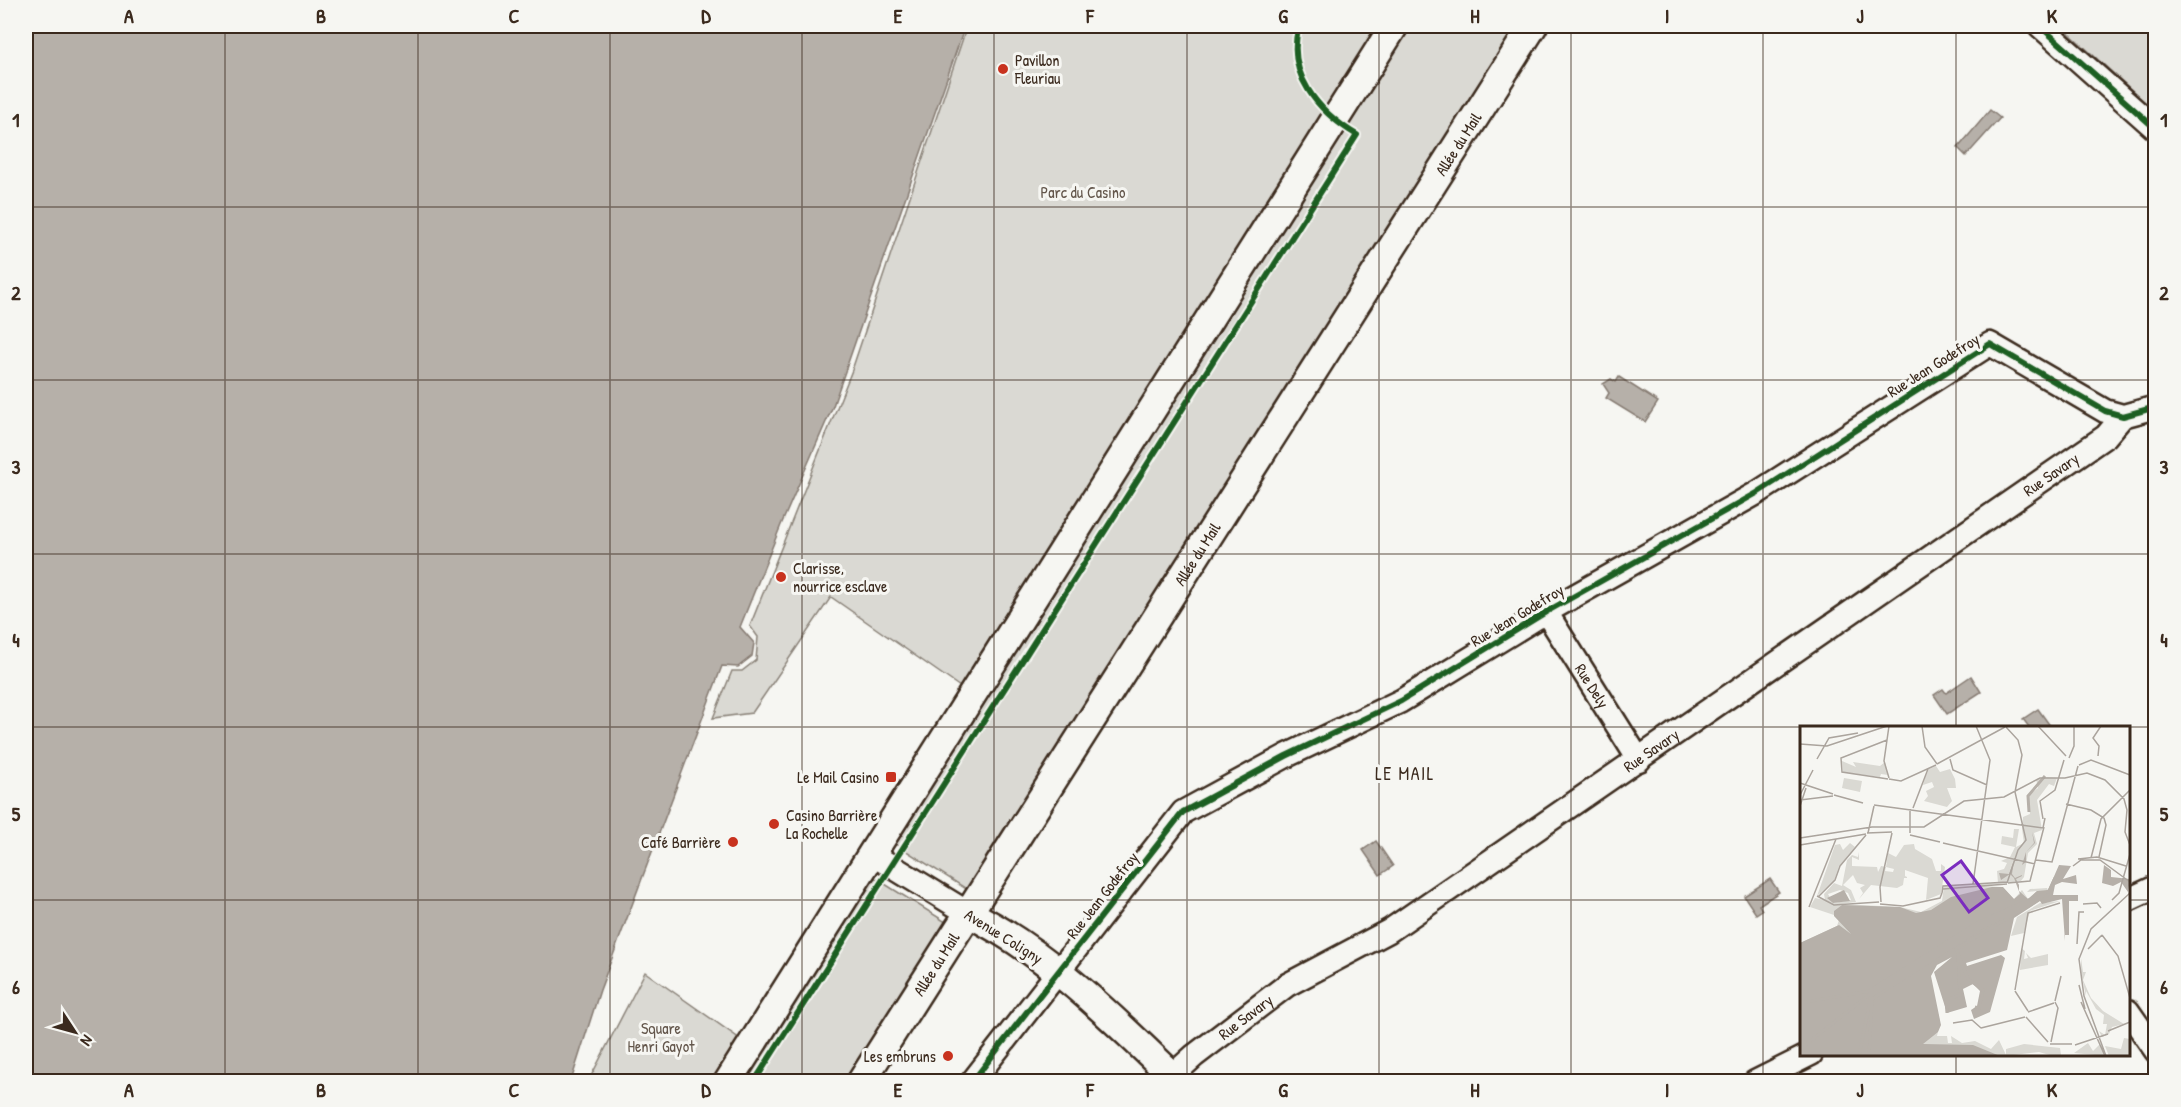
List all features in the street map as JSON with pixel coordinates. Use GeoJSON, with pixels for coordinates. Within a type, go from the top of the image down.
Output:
{"type":"FeatureCollection","features":[{"type":"Feature","properties":{"kind":"street"},"geometry":{"type":"LineString","coordinates":[[728,1082],[870,853],[1394,26]]}},
{"type":"Feature","properties":{"kind":"street","name":"Allée du Mail"},"geometry":{"type":"LineString","coordinates":[[861,1082],[1533,26]]}},
{"type":"Feature","properties":{"kind":"street"},"geometry":{"type":"LineString","coordinates":[[2040,26],[2156,129]]}},
{"type":"Feature","properties":{"kind":"street","name":"Rue Jean Godefroy"},"geometry":{"type":"LineString","coordinates":[[972,1082],[1184,812],[1286,756],[1401,701],[1546,612],[1757,493],[1990,344],[2105,411],[2123,416]]}},
{"type":"Feature","properties":{"kind":"street"},"geometry":{"type":"LineString","coordinates":[[2123,416],[2156,407]]}},
{"type":"Feature","properties":{"kind":"street","name":"Rue Savary"},"geometry":{"type":"LineString","coordinates":[[1176,1078],[1194,1056],[1287,985],[1389,932],[2106,436],[2123,416]]}},
{"type":"Feature","properties":{"kind":"street","name":"Rue Dely"},"geometry":{"type":"LineString","coordinates":[[1546,612],[1639,760]]}},
{"type":"Feature","properties":{"kind":"street","name":"Avenue Coligny"},"geometry":{"type":"LineString","coordinates":[[870,853],[990,924],[1059,971],[1176,1078]]}},
{"type":"Feature","properties":{"kind":"street"},"geometry":{"type":"LineString","coordinates":[[2130,899],[2156,886]]}},
{"type":"Feature","properties":{"kind":"street"},"geometry":{"type":"LineString","coordinates":[[2130,1014],[2156,1051]]}},
{"type":"Feature","properties":{"kind":"street"},"geometry":{"type":"LineString","coordinates":[[1755,1082],[1807,1056]]}},
{"type":"Feature","properties":{"kind":"green space","name":"Parc du Casino"},"geometry":{"type":"Polygon","coordinates":[[[967,26],[1380,26],[963,689],[831,597],[752,713],[713,718],[732,671],[742,671],[756,660],[758,637],[750,626],[852,370],[967,26]]]}},
{"type":"Feature","properties":{"kind":"green space"},"geometry":{"type":"Polygon","coordinates":[[[1410,26],[1523,26],[971,892],[889,840],[1410,26]]]}},
{"type":"Feature","properties":{"kind":"green space"},"geometry":{"type":"Polygon","coordinates":[[[2061,26],[2155,26],[2155,111],[2061,26]]]}},
{"type":"Feature","properties":{"kind":"green space"},"geometry":{"type":"Polygon","coordinates":[[[872,876],[949,924],[849,1081],[736,1082],[872,876]]]}},
{"type":"Feature","properties":{"kind":"green space","name":"Square Henri Gayot"},"geometry":{"type":"Polygon","coordinates":[[[645,972],[750,1046],[728,1081],[588,1082],[645,972]]]}},
{"type":"Feature","properties":{"kind":"shaded area"},"geometry":{"type":"Polygon","coordinates":[[[26,26],[965,26],[833,406],[740,627],[754,643],[752,656],[738,667],[722,666],[600,990],[571,1081],[26,1081],[26,26]]]}},
{"type":"Feature","properties":{"kind":"shaded area"},"geometry":{"type":"Polygon","coordinates":[[[1990,110],[2000,118],[1966,156],[1958,148],[1990,110]]]}},
{"type":"Feature","properties":{"kind":"shaded area"},"geometry":{"type":"Polygon","coordinates":[[[1619,377],[1658,402],[1645,422],[1606,398],[1609,393],[1603,384],[1611,379],[1616,382],[1619,377]]]}},
{"type":"Feature","properties":{"kind":"shaded area"},"geometry":{"type":"Polygon","coordinates":[[[1971,676],[1981,692],[1947,714],[1934,695],[1943,689],[1946,693],[1971,676]]]}},
{"type":"Feature","properties":{"kind":"shaded area"},"geometry":{"type":"Polygon","coordinates":[[[2038,709],[2050,726],[2028,726],[2023,719],[2038,709]]]}},
{"type":"Feature","properties":{"kind":"shaded area"},"geometry":{"type":"Polygon","coordinates":[[[1376,841],[1393,866],[1380,875],[1363,850],[1376,841]]]}},
{"type":"Feature","properties":{"kind":"shaded area"},"geometry":{"type":"Polygon","coordinates":[[[1770,879],[1779,892],[1759,905],[1762,910],[1756,914],[1744,896],[1770,879]]]}},
{"type":"Feature","properties":{"kind":"cycle path"},"geometry":{"type":"LineString","coordinates":[[754,1082],[1357,135],[1330,115],[1308,90],[1297,60],[1296,43],[1299,26]]}},
{"type":"Feature","properties":{"kind":"cycle path"},"geometry":{"type":"LineString","coordinates":[[2040,26],[2156,129]]}},
{"type":"Feature","properties":{"kind":"cycle path"},"geometry":{"type":"LineString","coordinates":[[972,1082],[1183,812],[1286,756],[1401,701],[1546,612],[1757,493],[1990,344],[2105,411],[2123,416],[2156,407]]}},
{"type":"Feature","properties":{"kind":"place","name":"Pavillon Fleuriau"},"geometry":{"type":"Point","coordinates":[1003,69]}},
{"type":"Feature","properties":{"kind":"place","name":"Clarisse, nourrice esclave"},"geometry":{"type":"Point","coordinates":[781,577]}},
{"type":"Feature","properties":{"kind":"place","name":"Le Mail Casino"},"geometry":{"type":"Point","coordinates":[891,777]}},
{"type":"Feature","properties":{"kind":"place","name":"Casino Barrière La Rochelle"},"geometry":{"type":"Point","coordinates":[774,824]}},
{"type":"Feature","properties":{"kind":"place","name":"Café Barrière"},"geometry":{"type":"Point","coordinates":[733,842]}},
{"type":"Feature","properties":{"kind":"place","name":"Les embruns"},"geometry":{"type":"Point","coordinates":[948,1056]}},
{"type":"Feature","properties":{"kind":"district","name":"LE MAIL"},"geometry":{"type":"Point","coordinates":[1405,774]}}]}
